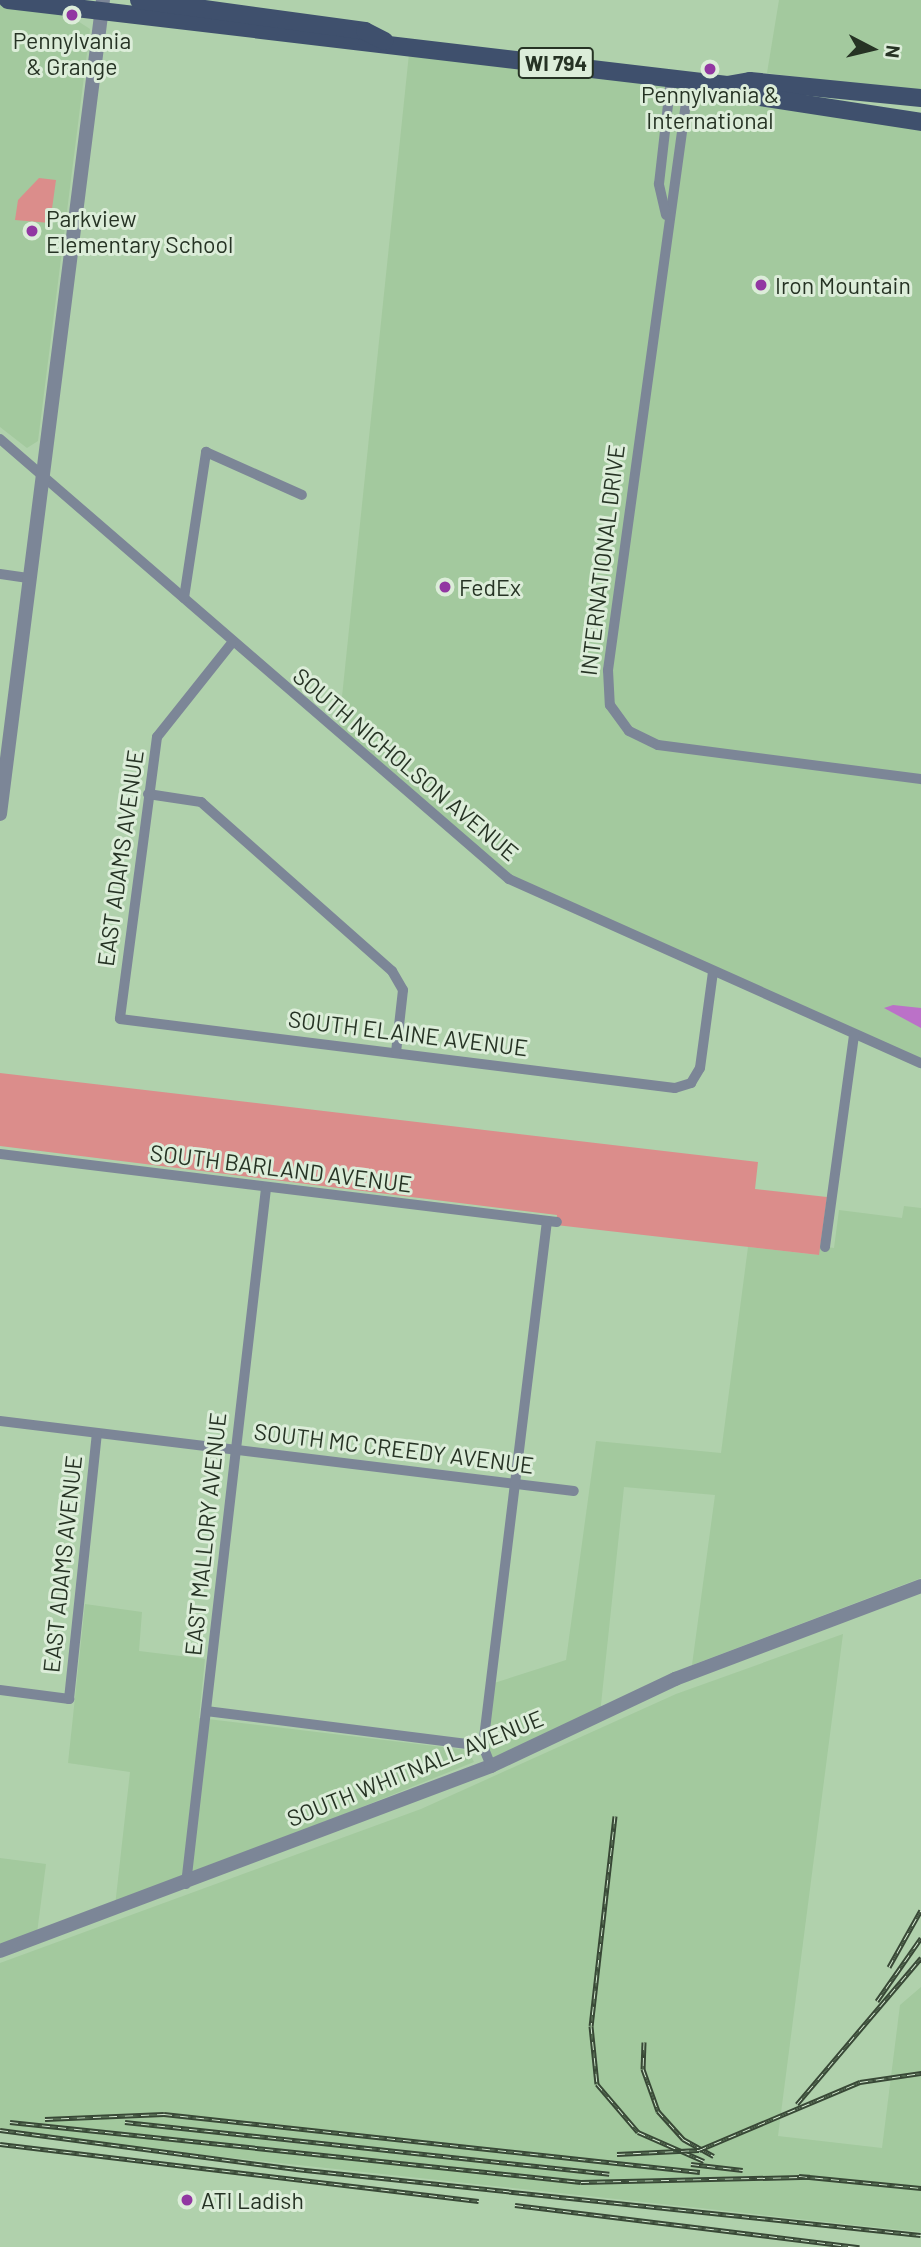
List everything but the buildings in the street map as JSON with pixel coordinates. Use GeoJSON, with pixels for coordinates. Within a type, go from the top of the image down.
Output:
{"type":"FeatureCollection","features":[{"type":"Feature","properties":{"kind":"main road","name":"WI 794"},"geometry":{"type":"LineString","coordinates":[[8,0],[102,6],[363,44],[385,41],[689,81],[727,85],[750,81],[921,98]]}},
{"type":"Feature","properties":{"kind":"main road","name":"WI 794"},"geometry":{"type":"LineString","coordinates":[[139,0],[365,32],[385,41]]}},
{"type":"Feature","properties":{"kind":"main road","name":"WI 794"},"geometry":{"type":"LineString","coordinates":[[727,85],[747,95],[921,122]]}},
{"type":"Feature","properties":{"kind":"street"},"geometry":{"type":"LineString","coordinates":[[0,814],[102,6]]}},
{"type":"Feature","properties":{"kind":"street","name":"INTERNATIONAL DRIVE"},"geometry":{"type":"LineString","coordinates":[[666,218],[659,184],[671,78]]}},
{"type":"Feature","properties":{"kind":"street","name":"INTERNATIONAL DRIVE"},"geometry":{"type":"LineString","coordinates":[[689,81],[666,218],[608,670],[614,713],[629,731],[658,745],[921,779]]}},
{"type":"Feature","properties":{"kind":"street","name":"SOUTH NICHOLSON AVENUE"},"geometry":{"type":"LineString","coordinates":[[0,439],[44,480],[184,598],[231,644],[509,879],[921,1063]]}},
{"type":"Feature","properties":{"kind":"street"},"geometry":{"type":"LineString","coordinates":[[184,598],[206,452],[302,495]]}},
{"type":"Feature","properties":{"kind":"street"},"geometry":{"type":"LineString","coordinates":[[0,574],[30,578]]}},
{"type":"Feature","properties":{"kind":"street","name":"EAST ADAMS AVENUE"},"geometry":{"type":"LineString","coordinates":[[120,1019],[148,794],[166,718],[231,644]]}},
{"type":"Feature","properties":{"kind":"street"},"geometry":{"type":"LineString","coordinates":[[148,794],[209,807],[392,971],[403,990],[396,1052]]}},
{"type":"Feature","properties":{"kind":"street","name":"SOUTH ELAINE AVENUE"},"geometry":{"type":"LineString","coordinates":[[120,1019],[675,1088],[691,1083],[700,1068],[713,972]]}},
{"type":"Feature","properties":{"kind":"street"},"geometry":{"type":"LineString","coordinates":[[825,1247],[854,1034]]}},
{"type":"Feature","properties":{"kind":"street","name":"SOUTH BARLAND AVENUE"},"geometry":{"type":"LineString","coordinates":[[0,1153],[552,1222],[514,1484]]}},
{"type":"Feature","properties":{"kind":"street","name":"EAST MALLORY AVENUE"},"geometry":{"type":"LineString","coordinates":[[186,1884],[265,1188]]}},
{"type":"Feature","properties":{"kind":"street","name":"SOUTH MC CREEDY AVENUE"},"geometry":{"type":"LineString","coordinates":[[0,1421],[574,1492]]}},
{"type":"Feature","properties":{"kind":"street","name":"EAST ADAMS AVENUE"},"geometry":{"type":"LineString","coordinates":[[0,1690],[69,1699],[97,1433]]}},
{"type":"Feature","properties":{"kind":"street"},"geometry":{"type":"LineString","coordinates":[[491,1766],[484,1746],[514,1484]]}},
{"type":"Feature","properties":{"kind":"street","name":"SOUTH WHITNALL AVENUE"},"geometry":{"type":"LineString","coordinates":[[0,1951],[186,1884],[491,1766],[675,1679],[921,1586]]}},
{"type":"Feature","properties":{"kind":"street"},"geometry":{"type":"LineString","coordinates":[[206,1712],[484,1746]]}},
{"type":"Feature","properties":{"kind":"shaded area"},"geometry":{"type":"Polygon","coordinates":[[[779,0],[921,0],[921,92],[767,73],[779,0]]]}},
{"type":"Feature","properties":{"kind":"shaded area","name":"Parkview Elementary School"},"geometry":{"type":"Polygon","coordinates":[[[0,4],[67,14],[90,29],[38,441],[27,448],[0,427],[0,4]]]}},
{"type":"Feature","properties":{"kind":"shaded area"},"geometry":{"type":"Polygon","coordinates":[[[410,44],[921,122],[921,1063],[509,879],[338,735],[410,44]]]}},
{"type":"Feature","properties":{"kind":"shaded area"},"geometry":{"type":"Polygon","coordinates":[[[39,178],[56,180],[50,223],[15,220],[18,200],[39,178]]]}},
{"type":"Feature","properties":{"kind":"shaded area"},"geometry":{"type":"Polygon","coordinates":[[[893,1005],[921,1008],[921,1028],[884,1008],[893,1005]]]}},
{"type":"Feature","properties":{"kind":"shaded area"},"geometry":{"type":"Polygon","coordinates":[[[0,1073],[758,1162],[755,1189],[827,1197],[819,1255],[556,1225],[557,1215],[0,1146],[0,1073]]]}},
{"type":"Feature","properties":{"kind":"shaded area"},"geometry":{"type":"Polygon","coordinates":[[[904,1206],[921,1208],[921,1578],[692,1665],[715,1495],[624,1487],[600,1714],[491,1766],[483,1746],[491,1684],[566,1660],[596,1441],[721,1453],[748,1247],[818,1255],[820,1246],[834,1248],[839,1210],[902,1218],[904,1206]]]}},
{"type":"Feature","properties":{"kind":"shaded area"},"geometry":{"type":"Polygon","coordinates":[[[85,1604],[142,1612],[139,1651],[205,1659],[199,1718],[468,1750],[474,1762],[115,1906],[130,1772],[68,1763],[85,1604]]]}},
{"type":"Feature","properties":{"kind":"shaded area"},"geometry":{"type":"Polygon","coordinates":[[[843,1634],[778,2136],[882,2148],[900,2005],[921,1987],[921,2232],[0,2133],[0,1963],[421,1809],[676,1694],[843,1634]]]}},
{"type":"Feature","properties":{"kind":"shaded area"},"geometry":{"type":"Polygon","coordinates":[[[0,1858],[46,1864],[37,1933],[0,1946],[0,1858]]]}},
{"type":"Feature","properties":{"kind":"railway"},"geometry":{"type":"LineString","coordinates":[[615,1816],[591,2026],[597,2084],[638,2132],[704,2161]]}},
{"type":"Feature","properties":{"kind":"railway"},"geometry":{"type":"LineString","coordinates":[[889,1967],[921,1910]]}},
{"type":"Feature","properties":{"kind":"railway"},"geometry":{"type":"LineString","coordinates":[[877,2001],[921,1938]]}},
{"type":"Feature","properties":{"kind":"railway"},"geometry":{"type":"LineString","coordinates":[[797,2104],[921,1958]]}},
{"type":"Feature","properties":{"kind":"railway"},"geometry":{"type":"LineString","coordinates":[[644,2042],[643,2069],[658,2111],[683,2139],[714,2156]]}},
{"type":"Feature","properties":{"kind":"railway"},"geometry":{"type":"LineString","coordinates":[[617,2154],[699,2150],[860,2082],[921,2073]]}},
{"type":"Feature","properties":{"kind":"railway"},"geometry":{"type":"LineString","coordinates":[[45,2119],[164,2114],[700,2172]]}},
{"type":"Feature","properties":{"kind":"railway"},"geometry":{"type":"LineString","coordinates":[[10,2122],[581,2182],[810,2177]]}},
{"type":"Feature","properties":{"kind":"railway"},"geometry":{"type":"LineString","coordinates":[[125,2122],[609,2174]]}},
{"type":"Feature","properties":{"kind":"railway"},"geometry":{"type":"LineString","coordinates":[[0,2130],[296,2169],[921,2235]]}},
{"type":"Feature","properties":{"kind":"railway"},"geometry":{"type":"LineString","coordinates":[[0,2144],[479,2201]]}},
{"type":"Feature","properties":{"kind":"railway"},"geometry":{"type":"LineString","coordinates":[[691,2164],[743,2170]]}},
{"type":"Feature","properties":{"kind":"railway"},"geometry":{"type":"LineString","coordinates":[[799,2176],[921,2188]]}},
{"type":"Feature","properties":{"kind":"railway"},"geometry":{"type":"LineString","coordinates":[[515,2205],[859,2247]]}},
{"type":"Feature","properties":{"kind":"place","name":"Pennylvania & Grange"},"geometry":{"type":"Point","coordinates":[72,15]}},
{"type":"Feature","properties":{"kind":"place","name":"Pennylvania & International"},"geometry":{"type":"Point","coordinates":[710,69]}},
{"type":"Feature","properties":{"kind":"place","name":"Parkview Elementary School"},"geometry":{"type":"Point","coordinates":[32,231]}},
{"type":"Feature","properties":{"kind":"place","name":"Iron Mountain"},"geometry":{"type":"Point","coordinates":[761,285]}},
{"type":"Feature","properties":{"kind":"place","name":"FedEx"},"geometry":{"type":"Point","coordinates":[445,587]}},
{"type":"Feature","properties":{"kind":"place","name":"ATI Ladish"},"geometry":{"type":"Point","coordinates":[187,2200]}}]}
